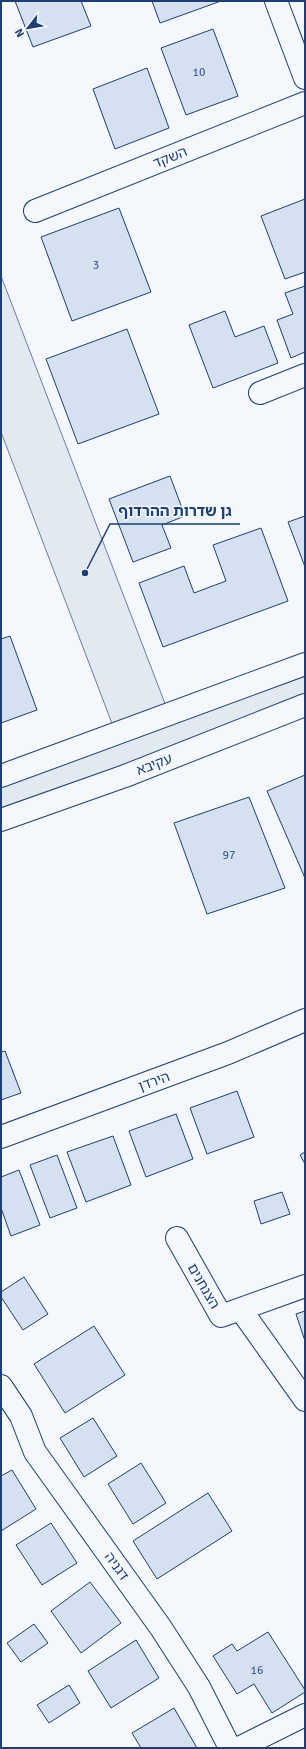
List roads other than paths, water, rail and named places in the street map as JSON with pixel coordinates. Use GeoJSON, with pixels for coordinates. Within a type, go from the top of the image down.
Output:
{"type":"FeatureCollection","features":[{"type":"Feature","properties":{"kind":"street"},"geometry":{"type":"LineString","coordinates":[[276,1],[305,78]]}},
{"type":"Feature","properties":{"kind":"street","name":"השקד"},"geometry":{"type":"LineString","coordinates":[[35,211],[305,102]]}},
{"type":"Feature","properties":{"kind":"street"},"geometry":{"type":"LineString","coordinates":[[260,393],[305,375]]}},
{"type":"Feature","properties":{"kind":"street"},"geometry":{"type":"LineString","coordinates":[[1,776],[305,664]]}},
{"type":"Feature","properties":{"kind":"street","name":"עקיבא"},"geometry":{"type":"LineString","coordinates":[[1,820],[125,776],[305,705]]}},
{"type":"Feature","properties":{"kind":"street","name":"הירדן"},"geometry":{"type":"LineString","coordinates":[[1,1137],[228,1053],[305,1020]]}},
{"type":"Feature","properties":{"kind":"street","name":"הצנחנים"},"geometry":{"type":"LineString","coordinates":[[177,1238],[221,1316],[305,1286]]}},
{"type":"Feature","properties":{"kind":"street","name":"הצנחנים"},"geometry":{"type":"LineString","coordinates":[[241,1310],[305,1400]]}},
{"type":"Feature","properties":{"kind":"street","name":"דגניה"},"geometry":{"type":"LineString","coordinates":[[1,1386],[22,1416],[35,1452],[161,1628],[199,1687],[230,1748]]}},
{"type":"Feature","properties":{"kind":"street"},"geometry":{"type":"LineString","coordinates":[[239,1748],[305,1715]]}},
{"type":"Feature","properties":{"kind":"place","name":"גן שדרות ההרדוף"},"geometry":{"type":"Point","coordinates":[85,573]}}]}
